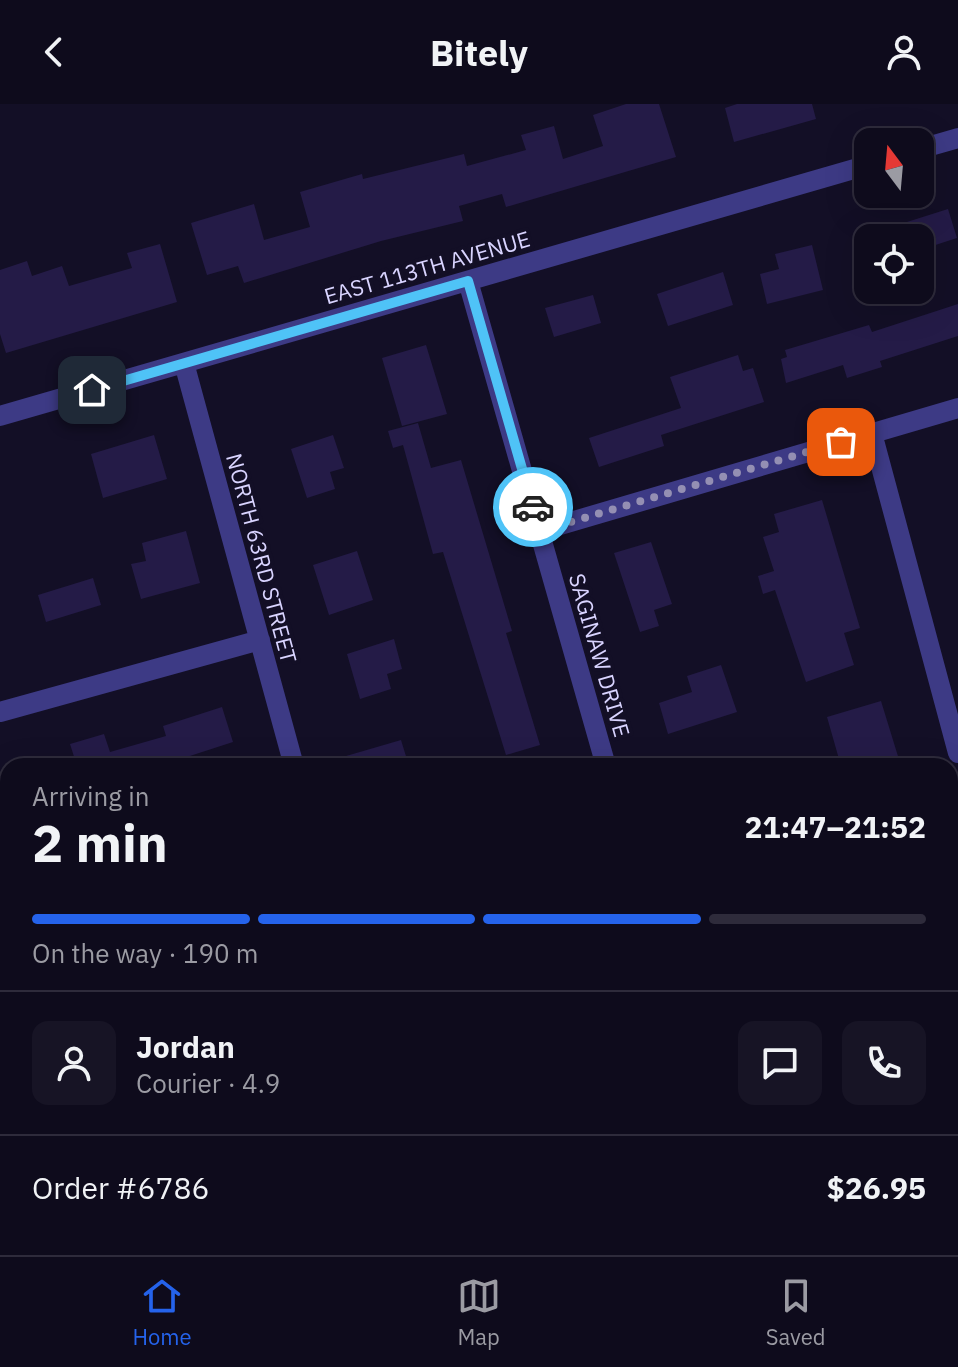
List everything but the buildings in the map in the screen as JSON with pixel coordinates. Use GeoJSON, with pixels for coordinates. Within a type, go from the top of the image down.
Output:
{"type":"FeatureCollection","features":[{"type":"Feature","properties":{"kind":"street"},"geometry":{"type":"LineString","coordinates":[[934,145],[958,138]]}},
{"type":"Feature","properties":{"kind":"street","name":"EAST 113TH AVENUE"},"geometry":{"type":"LineString","coordinates":[[0,416],[854,169]]}},
{"type":"Feature","properties":{"kind":"street","name":"SAGINAW DRIVE"},"geometry":{"type":"LineString","coordinates":[[468,281],[604,758]]}},
{"type":"Feature","properties":{"kind":"street","name":"NORTH 63RD STREET"},"geometry":{"type":"LineString","coordinates":[[184,363],[292,758]]}},
{"type":"Feature","properties":{"kind":"street"},"geometry":{"type":"LineString","coordinates":[[540,531],[958,408]]}},
{"type":"Feature","properties":{"kind":"street"},"geometry":{"type":"LineString","coordinates":[[872,433],[958,753]]}},
{"type":"Feature","properties":{"kind":"street"},"geometry":{"type":"LineString","coordinates":[[0,712],[260,640]]}},
{"type":"Feature","properties":{"kind":"way so far"},"geometry":{"type":"LineString","coordinates":[[533,507],[540,531],[841,442]]}},
{"type":"Feature","properties":{"kind":"route"},"geometry":{"type":"LineString","coordinates":[[92,390],[468,281],[533,507]]}}]}
